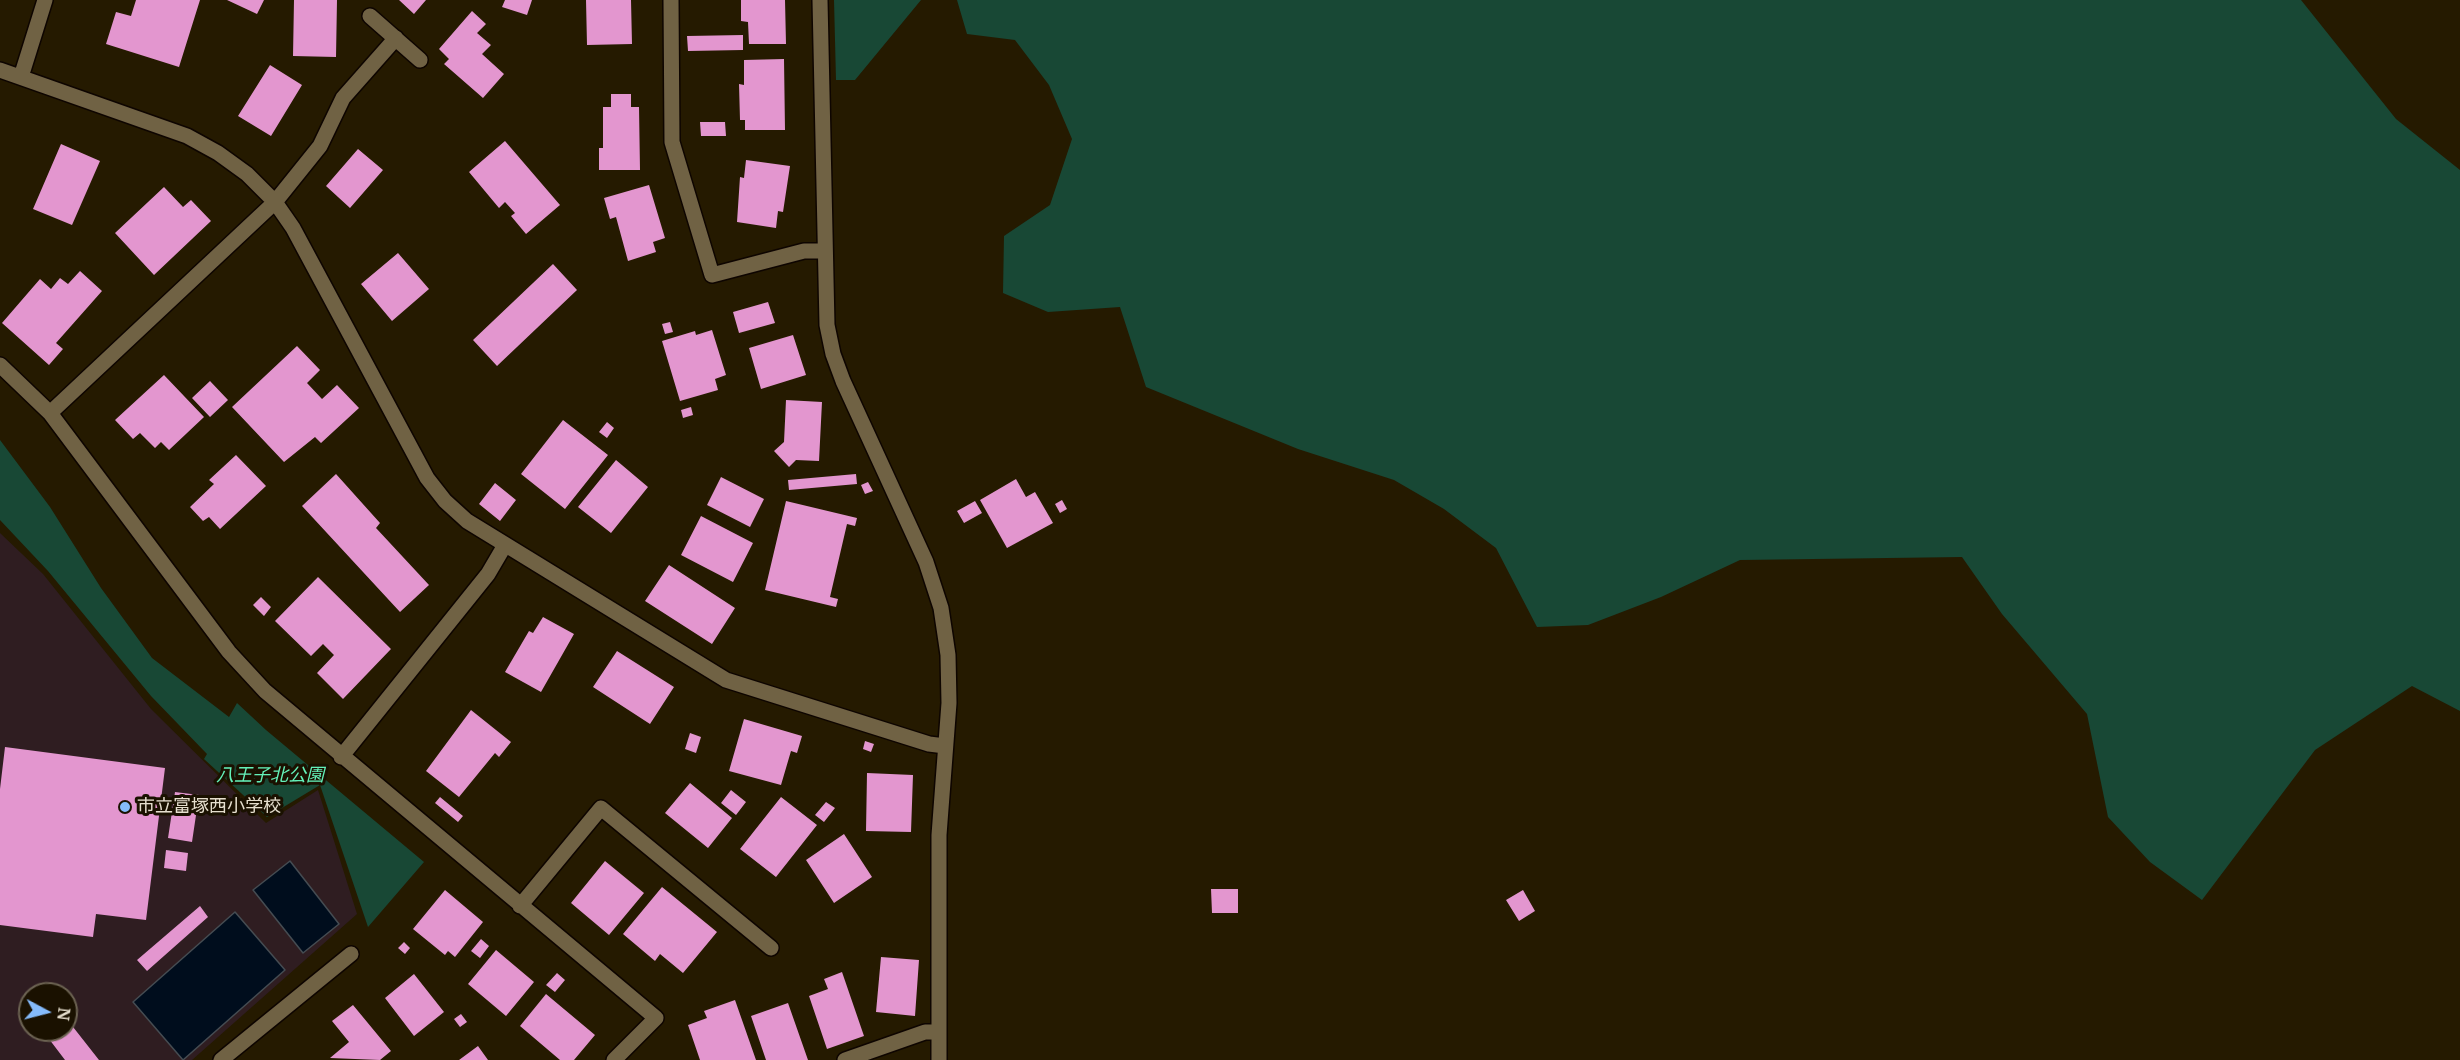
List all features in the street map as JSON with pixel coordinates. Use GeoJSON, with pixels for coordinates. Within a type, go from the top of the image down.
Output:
{"type":"FeatureCollection","features":[{"type":"Feature","properties":{"kind":"street"},"geometry":{"type":"LineString","coordinates":[[21,77],[45,0]]}},
{"type":"Feature","properties":{"kind":"street"},"geometry":{"type":"LineString","coordinates":[[671,0],[672,142],[712,275],[804,251],[824,251]]}},
{"type":"Feature","properties":{"kind":"street"},"geometry":{"type":"LineString","coordinates":[[820,0],[825,296],[833,354],[843,381],[926,562],[941,608],[948,655],[949,703],[939,835],[939,1060]]}},
{"type":"Feature","properties":{"kind":"street"},"geometry":{"type":"LineString","coordinates":[[370,16],[420,60]]}},
{"type":"Feature","properties":{"kind":"street"},"geometry":{"type":"LineString","coordinates":[[50,413],[275,202],[320,146],[343,98],[396,38]]}},
{"type":"Feature","properties":{"kind":"street"},"geometry":{"type":"LineString","coordinates":[[0,70],[187,136],[218,153],[237,167],[275,202],[293,228],[427,478],[445,501],[467,521],[726,680],[929,744],[945,746]]}},
{"type":"Feature","properties":{"kind":"street"},"geometry":{"type":"LineString","coordinates":[[0,364],[50,413],[229,652],[284,709],[656,1018],[614,1060]]}},
{"type":"Feature","properties":{"kind":"street"},"geometry":{"type":"LineString","coordinates":[[341,757],[488,574],[505,545]]}},
{"type":"Feature","properties":{"kind":"street"},"geometry":{"type":"LineString","coordinates":[[520,906],[601,808],[771,948]]}},
{"type":"Feature","properties":{"kind":"street"},"geometry":{"type":"LineString","coordinates":[[221,1060],[351,954]]}},
{"type":"Feature","properties":{"kind":"street"},"geometry":{"type":"LineString","coordinates":[[845,1060],[925,1032],[939,1032]]}},
{"type":"Feature","properties":{"kind":"shaded area","name":"市立富塚西小学校"},"geometry":{"type":"Polygon","coordinates":[[[0,533],[43,574],[151,709],[266,823],[318,790],[357,914],[192,1060],[0,1060],[0,533]]]}},
{"type":"Feature","properties":{"kind":"green space"},"geometry":{"type":"Polygon","coordinates":[[[834,0],[921,0],[855,80],[836,80],[834,0]]]}},
{"type":"Feature","properties":{"kind":"green space"},"geometry":{"type":"Polygon","coordinates":[[[957,0],[2301,0],[2396,119],[2460,170],[2460,711],[2412,686],[2315,750],[2202,900],[2150,862],[2108,817],[2087,714],[2002,614],[1962,557],[1740,560],[1661,597],[1588,625],[1537,627],[1496,548],[1444,509],[1394,480],[1298,449],[1146,387],[1120,307],[1048,312],[1003,293],[1004,236],[1050,205],[1072,139],[1049,85],[1015,40],[967,34],[957,0]]]}},
{"type":"Feature","properties":{"kind":"green space","name":"八王子北公園"},"geometry":{"type":"Polygon","coordinates":[[[0,440],[50,507],[101,588],[152,658],[229,717],[237,703],[424,862],[368,927],[320,785],[267,817],[204,759],[207,754],[151,696],[48,571],[0,520],[0,440]]]}},
{"type":"Feature","properties":{"kind":"water"},"geometry":{"type":"Polygon","coordinates":[[[290,861],[339,924],[303,953],[253,890],[290,861]]]}},
{"type":"Feature","properties":{"kind":"water"},"geometry":{"type":"Polygon","coordinates":[[[235,912],[285,970],[183,1060],[133,1002],[235,912]]]}},
{"type":"Feature","properties":{"kind":"building"},"geometry":{"type":"Polygon","coordinates":[[[136,0],[200,0],[179,67],[106,44],[116,12],[131,16],[136,0]]]}},
{"type":"Feature","properties":{"kind":"building"},"geometry":{"type":"Polygon","coordinates":[[[227,0],[264,0],[257,14],[227,0]]]}},
{"type":"Feature","properties":{"kind":"building"},"geometry":{"type":"Polygon","coordinates":[[[294,0],[337,0],[336,57],[293,56],[294,0]]]}},
{"type":"Feature","properties":{"kind":"building"},"geometry":{"type":"Polygon","coordinates":[[[399,0],[426,0],[414,14],[399,0]]]}},
{"type":"Feature","properties":{"kind":"building"},"geometry":{"type":"Polygon","coordinates":[[[505,0],[532,0],[527,15],[502,7],[505,0]]]}},
{"type":"Feature","properties":{"kind":"building"},"geometry":{"type":"Polygon","coordinates":[[[586,0],[631,0],[632,44],[587,45],[586,0]]]}},
{"type":"Feature","properties":{"kind":"building"},"geometry":{"type":"Polygon","coordinates":[[[741,0],[785,0],[786,44],[749,44],[748,22],[741,21],[741,0]]]}},
{"type":"Feature","properties":{"kind":"building"},"geometry":{"type":"Polygon","coordinates":[[[472,11],[486,24],[477,33],[491,45],[482,54],[504,74],[483,98],[444,64],[449,59],[439,49],[472,11]]]}},
{"type":"Feature","properties":{"kind":"building"},"geometry":{"type":"Polygon","coordinates":[[[743,35],[743,50],[688,51],[687,36],[743,35]]]}},
{"type":"Feature","properties":{"kind":"building"},"geometry":{"type":"Polygon","coordinates":[[[784,59],[785,130],[745,130],[745,120],[740,120],[739,84],[744,85],[744,60],[784,59]]]}},
{"type":"Feature","properties":{"kind":"building"},"geometry":{"type":"Polygon","coordinates":[[[270,65],[302,85],[271,136],[238,116],[270,65]]]}},
{"type":"Feature","properties":{"kind":"building"},"geometry":{"type":"Polygon","coordinates":[[[611,94],[631,94],[631,107],[639,107],[640,170],[599,170],[599,148],[603,148],[603,107],[611,107],[611,94]]]}},
{"type":"Feature","properties":{"kind":"building"},"geometry":{"type":"Polygon","coordinates":[[[700,122],[725,122],[726,136],[701,136],[700,122]]]}},
{"type":"Feature","properties":{"kind":"building"},"geometry":{"type":"Polygon","coordinates":[[[505,141],[560,205],[526,234],[511,216],[515,213],[505,202],[499,208],[469,172],[505,141]]]}},
{"type":"Feature","properties":{"kind":"building"},"geometry":{"type":"Polygon","coordinates":[[[61,144],[100,161],[72,225],[33,209],[61,144]]]}},
{"type":"Feature","properties":{"kind":"building"},"geometry":{"type":"Polygon","coordinates":[[[358,149],[383,170],[350,208],[326,186],[358,149]]]}},
{"type":"Feature","properties":{"kind":"building"},"geometry":{"type":"Polygon","coordinates":[[[746,160],[790,166],[783,212],[778,211],[776,228],[737,222],[740,177],[744,178],[746,160]]]}},
{"type":"Feature","properties":{"kind":"building"},"geometry":{"type":"Polygon","coordinates":[[[649,185],[665,238],[653,242],[656,252],[628,261],[616,217],[610,219],[604,198],[649,185]]]}},
{"type":"Feature","properties":{"kind":"building"},"geometry":{"type":"Polygon","coordinates":[[[164,187],[183,207],[191,200],[211,221],[154,275],[115,233],[164,187]]]}},
{"type":"Feature","properties":{"kind":"building"},"geometry":{"type":"Polygon","coordinates":[[[398,253],[429,289],[392,321],[361,284],[398,253]]]}},
{"type":"Feature","properties":{"kind":"building"},"geometry":{"type":"Polygon","coordinates":[[[553,264],[577,290],[497,366],[473,340],[553,264]]]}},
{"type":"Feature","properties":{"kind":"building"},"geometry":{"type":"Polygon","coordinates":[[[80,271],[102,291],[56,343],[63,349],[49,365],[2,323],[40,279],[51,289],[60,278],[68,284],[80,271]]]}},
{"type":"Feature","properties":{"kind":"building"},"geometry":{"type":"Polygon","coordinates":[[[768,302],[775,323],[739,333],[733,312],[768,302]]]}},
{"type":"Feature","properties":{"kind":"building"},"geometry":{"type":"Polygon","coordinates":[[[670,322],[673,332],[665,334],[662,324],[670,322]]]}},
{"type":"Feature","properties":{"kind":"building"},"geometry":{"type":"Polygon","coordinates":[[[712,330],[726,375],[715,379],[718,390],[680,401],[662,341],[695,331],[696,335],[712,330]]]}},
{"type":"Feature","properties":{"kind":"building"},"geometry":{"type":"Polygon","coordinates":[[[793,335],[806,375],[761,389],[749,348],[793,335]]]}},
{"type":"Feature","properties":{"kind":"building"},"geometry":{"type":"Polygon","coordinates":[[[297,346],[320,370],[307,383],[322,399],[337,385],[359,408],[321,443],[315,437],[284,462],[232,407],[297,346]]]}},
{"type":"Feature","properties":{"kind":"building"},"geometry":{"type":"Polygon","coordinates":[[[164,375],[204,417],[169,450],[161,442],[155,448],[140,433],[133,439],[115,420],[164,375]]]}},
{"type":"Feature","properties":{"kind":"building"},"geometry":{"type":"Polygon","coordinates":[[[210,381],[228,400],[210,417],[192,398],[210,381]]]}},
{"type":"Feature","properties":{"kind":"building"},"geometry":{"type":"Polygon","coordinates":[[[786,400],[822,402],[819,461],[796,460],[789,467],[774,451],[784,442],[786,400]]]}},
{"type":"Feature","properties":{"kind":"building"},"geometry":{"type":"Polygon","coordinates":[[[691,407],[693,415],[683,418],[681,410],[691,407]]]}},
{"type":"Feature","properties":{"kind":"building"},"geometry":{"type":"Polygon","coordinates":[[[563,420],[608,455],[565,509],[521,474],[563,420]]]}},
{"type":"Feature","properties":{"kind":"building"},"geometry":{"type":"Polygon","coordinates":[[[607,422],[614,428],[607,438],[599,432],[607,422]]]}},
{"type":"Feature","properties":{"kind":"building"},"geometry":{"type":"Polygon","coordinates":[[[236,455],[266,486],[220,529],[209,517],[203,521],[190,507],[214,484],[209,480],[236,455]]]}},
{"type":"Feature","properties":{"kind":"building"},"geometry":{"type":"Polygon","coordinates":[[[616,460],[648,487],[611,533],[578,507],[616,460]]]}},
{"type":"Feature","properties":{"kind":"building"},"geometry":{"type":"Polygon","coordinates":[[[336,474],[380,523],[376,528],[429,585],[400,612],[302,506],[336,474]]]}},
{"type":"Feature","properties":{"kind":"building"},"geometry":{"type":"Polygon","coordinates":[[[856,474],[857,484],[789,490],[788,480],[856,474]]]}},
{"type":"Feature","properties":{"kind":"building"},"geometry":{"type":"Polygon","coordinates":[[[721,477],[764,499],[750,527],[707,505],[721,477]]]}},
{"type":"Feature","properties":{"kind":"building"},"geometry":{"type":"Polygon","coordinates":[[[1016,479],[1026,497],[1035,492],[1053,523],[1007,548],[980,500],[1016,479]]]}},
{"type":"Feature","properties":{"kind":"building"},"geometry":{"type":"Polygon","coordinates":[[[868,482],[873,491],[865,494],[861,485],[868,482]]]}},
{"type":"Feature","properties":{"kind":"building"},"geometry":{"type":"Polygon","coordinates":[[[495,483],[516,500],[500,521],[479,504],[495,483]]]}},
{"type":"Feature","properties":{"kind":"building"},"geometry":{"type":"Polygon","coordinates":[[[1062,500],[1067,509],[1060,513],[1055,504],[1062,500]]]}},
{"type":"Feature","properties":{"kind":"building"},"geometry":{"type":"Polygon","coordinates":[[[786,501],[857,518],[855,526],[847,524],[830,597],[838,599],[836,607],[765,590],[786,501]]]}},
{"type":"Feature","properties":{"kind":"building"},"geometry":{"type":"Polygon","coordinates":[[[975,501],[982,513],[964,523],[957,511],[975,501]]]}},
{"type":"Feature","properties":{"kind":"building"},"geometry":{"type":"Polygon","coordinates":[[[701,516],[753,543],[733,582],[681,555],[701,516]]]}},
{"type":"Feature","properties":{"kind":"building"},"geometry":{"type":"Polygon","coordinates":[[[669,565],[735,608],[712,644],[645,601],[669,565]]]}},
{"type":"Feature","properties":{"kind":"building"},"geometry":{"type":"Polygon","coordinates":[[[318,577],[391,649],[343,699],[317,673],[334,655],[323,644],[311,656],[275,621],[318,577]]]}},
{"type":"Feature","properties":{"kind":"building"},"geometry":{"type":"Polygon","coordinates":[[[261,597],[271,607],[264,616],[253,605],[261,597]]]}},
{"type":"Feature","properties":{"kind":"building"},"geometry":{"type":"Polygon","coordinates":[[[543,617],[574,634],[541,692],[505,672],[529,631],[533,633],[543,617]]]}},
{"type":"Feature","properties":{"kind":"building"},"geometry":{"type":"Polygon","coordinates":[[[617,651],[674,687],[650,724],[593,687],[617,651]]]}},
{"type":"Feature","properties":{"kind":"building"},"geometry":{"type":"Polygon","coordinates":[[[471,710],[511,742],[499,757],[495,753],[459,797],[426,771],[471,710]]]}},
{"type":"Feature","properties":{"kind":"building"},"geometry":{"type":"Polygon","coordinates":[[[744,719],[802,736],[797,753],[791,751],[781,785],[729,771],[744,719]]]}},
{"type":"Feature","properties":{"kind":"building"},"geometry":{"type":"Polygon","coordinates":[[[690,733],[701,737],[696,753],[685,749],[690,733]]]}},
{"type":"Feature","properties":{"kind":"building"},"geometry":{"type":"Polygon","coordinates":[[[865,741],[874,744],[871,752],[863,749],[865,741]]]}},
{"type":"Feature","properties":{"kind":"building"},"geometry":{"type":"Polygon","coordinates":[[[5,747],[165,768],[146,920],[96,914],[93,937],[0,925],[0,789],[5,747]]]}},
{"type":"Feature","properties":{"kind":"building"},"geometry":{"type":"Polygon","coordinates":[[[867,773],[913,775],[911,832],[866,831],[867,773]]]}},
{"type":"Feature","properties":{"kind":"building"},"geometry":{"type":"Polygon","coordinates":[[[690,783],[732,818],[708,848],[665,813],[690,783]]]}},
{"type":"Feature","properties":{"kind":"building"},"geometry":{"type":"Polygon","coordinates":[[[731,790],[746,802],[736,815],[721,803],[731,790]]]}},
{"type":"Feature","properties":{"kind":"building"},"geometry":{"type":"Polygon","coordinates":[[[175,792],[199,795],[192,842],[168,838],[175,792]]]}},
{"type":"Feature","properties":{"kind":"building"},"geometry":{"type":"Polygon","coordinates":[[[440,797],[463,816],[458,822],[435,803],[440,797]]]}},
{"type":"Feature","properties":{"kind":"building"},"geometry":{"type":"Polygon","coordinates":[[[781,797],[817,825],[776,877],[740,849],[781,797]]]}},
{"type":"Feature","properties":{"kind":"building"},"geometry":{"type":"Polygon","coordinates":[[[826,802],[835,808],[824,822],[815,815],[826,802]]]}},
{"type":"Feature","properties":{"kind":"building"},"geometry":{"type":"Polygon","coordinates":[[[844,834],[872,877],[834,903],[806,860],[844,834]]]}},
{"type":"Feature","properties":{"kind":"building"},"geometry":{"type":"Polygon","coordinates":[[[166,850],[188,853],[186,871],[164,868],[166,850]]]}},
{"type":"Feature","properties":{"kind":"building"},"geometry":{"type":"Polygon","coordinates":[[[605,861],[644,893],[609,935],[571,903],[605,861]]]}},
{"type":"Feature","properties":{"kind":"building"},"geometry":{"type":"Polygon","coordinates":[[[662,887],[717,932],[683,973],[660,954],[655,961],[623,934],[662,887]]]}},
{"type":"Feature","properties":{"kind":"building"},"geometry":{"type":"Polygon","coordinates":[[[1211,889],[1238,889],[1238,913],[1212,913],[1211,889]]]}},
{"type":"Feature","properties":{"kind":"building"},"geometry":{"type":"Polygon","coordinates":[[[445,890],[483,922],[455,957],[448,951],[445,955],[413,929],[445,890]]]}},
{"type":"Feature","properties":{"kind":"building"},"geometry":{"type":"Polygon","coordinates":[[[1523,890],[1535,911],[1519,921],[1506,900],[1523,890]]]}},
{"type":"Feature","properties":{"kind":"building"},"geometry":{"type":"Polygon","coordinates":[[[200,906],[208,917],[147,971],[137,960],[200,906]]]}},
{"type":"Feature","properties":{"kind":"building"},"geometry":{"type":"Polygon","coordinates":[[[481,939],[489,946],[480,958],[471,951],[481,939]]]}},
{"type":"Feature","properties":{"kind":"building"},"geometry":{"type":"Polygon","coordinates":[[[404,942],[410,948],[405,954],[398,948],[404,942]]]}},
{"type":"Feature","properties":{"kind":"building"},"geometry":{"type":"Polygon","coordinates":[[[496,950],[534,982],[506,1016],[468,984],[496,950]]]}},
{"type":"Feature","properties":{"kind":"building"},"geometry":{"type":"Polygon","coordinates":[[[881,957],[919,960],[915,1016],[876,1012],[881,957]]]}},
{"type":"Feature","properties":{"kind":"building"},"geometry":{"type":"Polygon","coordinates":[[[842,972],[864,1036],[827,1049],[809,996],[828,989],[824,979],[842,972]]]}},
{"type":"Feature","properties":{"kind":"building"},"geometry":{"type":"Polygon","coordinates":[[[557,973],[565,980],[555,992],[546,985],[557,973]]]}},
{"type":"Feature","properties":{"kind":"building"},"geometry":{"type":"Polygon","coordinates":[[[414,974],[444,1012],[414,1036],[385,998],[414,974]]]}},
{"type":"Feature","properties":{"kind":"building"},"geometry":{"type":"Polygon","coordinates":[[[546,994],[595,1035],[574,1060],[560,1060],[520,1026],[546,994]]]}},
{"type":"Feature","properties":{"kind":"building"},"geometry":{"type":"Polygon","coordinates":[[[735,1000],[756,1060],[700,1060],[688,1025],[707,1018],[704,1011],[735,1000]]]}},
{"type":"Feature","properties":{"kind":"building"},"geometry":{"type":"Polygon","coordinates":[[[788,1003],[808,1060],[766,1060],[751,1016],[788,1003]]]}},
{"type":"Feature","properties":{"kind":"building"},"geometry":{"type":"Polygon","coordinates":[[[353,1005],[391,1051],[380,1060],[330,1058],[349,1042],[332,1021],[353,1005]]]}},
{"type":"Feature","properties":{"kind":"building"},"geometry":{"type":"Polygon","coordinates":[[[461,1014],[467,1022],[460,1027],[454,1019],[461,1014]]]}},
{"type":"Feature","properties":{"kind":"building"},"geometry":{"type":"Polygon","coordinates":[[[78,1033],[99,1060],[65,1060],[51,1042],[78,1042],[78,1033]]]}},
{"type":"Feature","properties":{"kind":"building"},"geometry":{"type":"Polygon","coordinates":[[[478,1046],[488,1060],[459,1060],[478,1046]]]}},
{"type":"Feature","properties":{"kind":"place","name":"市立富塚西小学校"},"geometry":{"type":"Point","coordinates":[125,807]}}]}
